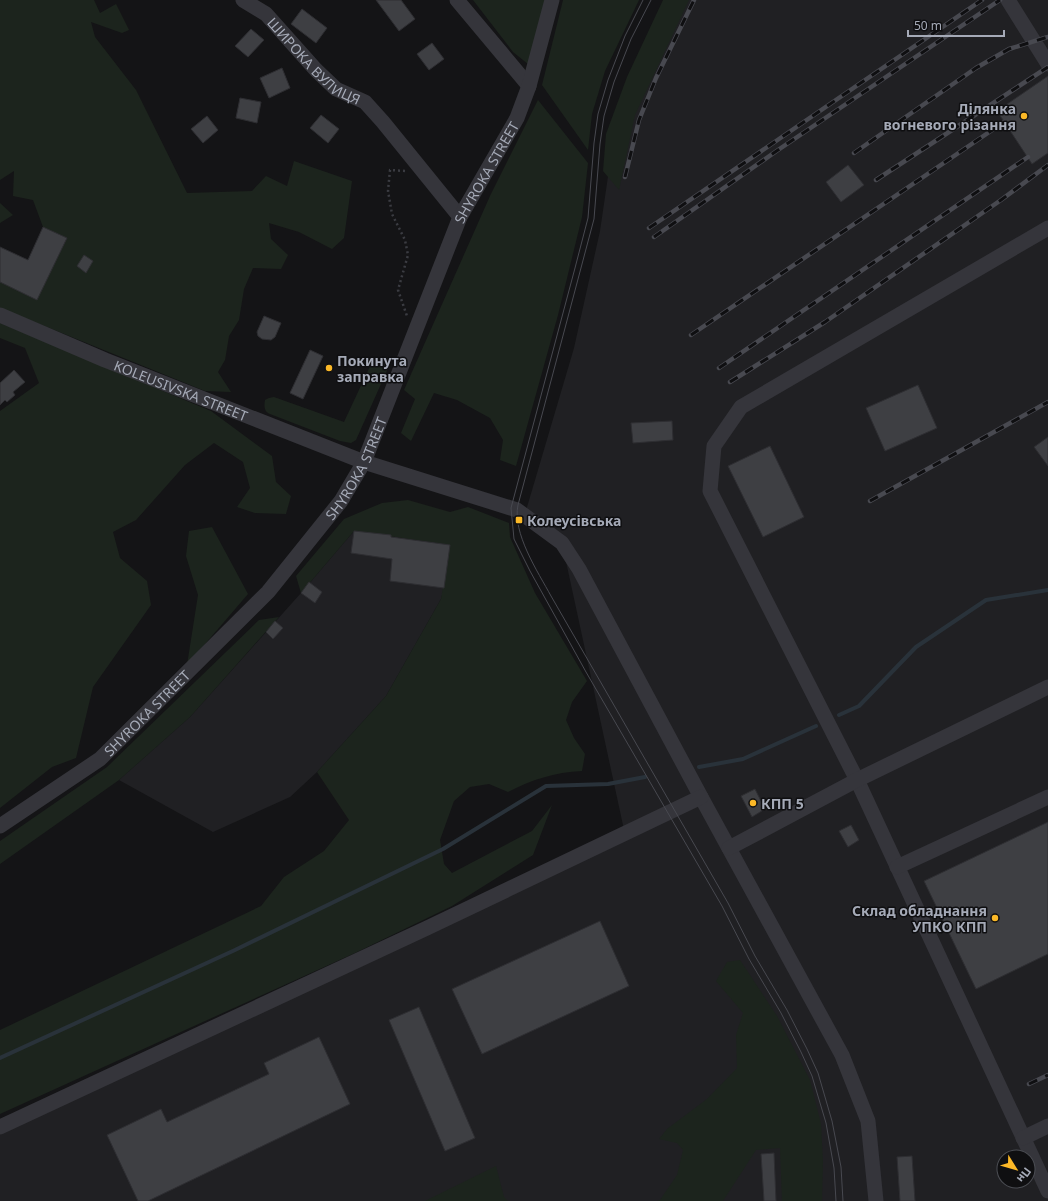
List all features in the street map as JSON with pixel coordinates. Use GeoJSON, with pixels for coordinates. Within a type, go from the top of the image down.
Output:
{"type":"FeatureCollection","features":[{"type":"Feature","properties":{"kind":"street","name":"ШИРОКА ВУЛИЦЯ"},"geometry":{"type":"LineString","coordinates":[[243,0],[266,14],[316,70],[336,89],[365,102],[460,217]]}},
{"type":"Feature","properties":{"kind":"street"},"geometry":{"type":"LineString","coordinates":[[457,0],[530,86]]}},
{"type":"Feature","properties":{"kind":"street","name":"SHYROKA STREET"},"geometry":{"type":"LineString","coordinates":[[0,826],[100,759],[268,592],[341,501],[364,462],[460,217],[516,118],[530,86],[552,0]]}},
{"type":"Feature","properties":{"kind":"street"},"geometry":{"type":"LineString","coordinates":[[1008,0],[1048,64]]}},
{"type":"Feature","properties":{"kind":"street"},"geometry":{"type":"LineString","coordinates":[[1048,228],[741,407],[714,446],[710,491],[856,780],[1048,1190]]}},
{"type":"Feature","properties":{"kind":"street","name":"KOLEUSIVSKA STREET"},"geometry":{"type":"LineString","coordinates":[[0,315],[105,360],[364,462],[517,510],[562,543],[579,569],[701,797],[842,1055],[868,1121],[876,1201]]}},
{"type":"Feature","properties":{"kind":"street"},"geometry":{"type":"LineString","coordinates":[[729,848],[856,780],[1048,688]]}},
{"type":"Feature","properties":{"kind":"street"},"geometry":{"type":"LineString","coordinates":[[0,1128],[427,928],[701,797]]}},
{"type":"Feature","properties":{"kind":"street"},"geometry":{"type":"LineString","coordinates":[[897,868],[1048,797]]}},
{"type":"Feature","properties":{"kind":"street"},"geometry":{"type":"LineString","coordinates":[[1023,1138],[1048,1126]]}},
{"type":"Feature","properties":{"kind":"path"},"geometry":{"type":"LineString","coordinates":[[416,327],[407,316],[398,290],[408,255],[405,240],[392,214],[388,192],[390,170],[423,171]]}},
{"type":"Feature","properties":{"kind":"shaded area"},"geometry":{"type":"Polygon","coordinates":[[[0,0],[94,0],[100,13],[116,4],[129,30],[122,33],[91,22],[95,37],[136,90],[187,193],[252,191],[266,176],[287,186],[294,161],[352,181],[344,238],[332,249],[299,232],[269,223],[271,239],[288,255],[281,269],[253,268],[244,289],[239,320],[229,336],[225,360],[218,372],[231,392],[205,391],[0,308],[0,282],[37,299],[67,238],[43,227],[33,200],[13,196],[14,171],[0,180],[0,0]]]}},
{"type":"Feature","properties":{"kind":"shaded area"},"geometry":{"type":"Polygon","coordinates":[[[473,0],[545,0],[528,64],[513,52],[473,0]]]}},
{"type":"Feature","properties":{"kind":"shaded area"},"geometry":{"type":"Polygon","coordinates":[[[563,0],[639,0],[605,71],[592,114],[588,150],[542,85],[563,0]]]}},
{"type":"Feature","properties":{"kind":"shaded area"},"geometry":{"type":"Polygon","coordinates":[[[663,0],[689,0],[635,115],[619,190],[603,171],[606,134],[627,77],[663,0]]]}},
{"type":"Feature","properties":{"kind":"shaded area"},"geometry":{"type":"Polygon","coordinates":[[[679,0],[1048,0],[1048,1201],[0,1201],[0,1119],[357,963],[626,839],[562,543],[525,514],[574,348],[600,231],[616,122],[679,0]]]}},
{"type":"Feature","properties":{"kind":"shaded area"},"geometry":{"type":"Polygon","coordinates":[[[538,100],[588,163],[582,217],[558,315],[516,466],[500,460],[503,440],[490,418],[457,400],[434,393],[411,441],[401,433],[415,399],[404,390],[490,196],[538,100]]]}},
{"type":"Feature","properties":{"kind":"shaded area"},"geometry":{"type":"Polygon","coordinates":[[[0,203],[13,215],[0,223],[0,203]]]}},
{"type":"Feature","properties":{"kind":"shaded area"},"geometry":{"type":"Polygon","coordinates":[[[0,323],[211,411],[272,456],[276,482],[291,496],[286,514],[255,513],[237,507],[250,488],[243,462],[214,443],[185,465],[136,520],[113,532],[120,558],[147,581],[151,605],[93,687],[76,758],[52,767],[0,808],[0,411],[39,383],[25,348],[0,338],[0,323]]]}},
{"type":"Feature","properties":{"kind":"shaded area"},"geometry":{"type":"Polygon","coordinates":[[[387,360],[389,366],[356,440],[351,443],[340,441],[270,414],[266,410],[265,400],[274,397],[344,422],[372,362],[387,360]]]}},
{"type":"Feature","properties":{"kind":"shaded area"},"geometry":{"type":"Polygon","coordinates":[[[408,500],[450,512],[468,507],[509,523],[510,537],[535,593],[587,681],[572,702],[566,720],[574,738],[585,754],[582,771],[544,777],[508,792],[489,784],[470,787],[454,801],[440,840],[444,864],[452,873],[532,831],[552,805],[533,855],[452,906],[355,953],[0,1114],[0,1030],[261,906],[284,877],[324,851],[349,820],[317,772],[386,696],[441,599],[450,545],[354,531],[301,593],[296,576],[344,519],[382,503],[408,500]]]}},
{"type":"Feature","properties":{"kind":"shaded area"},"geometry":{"type":"Polygon","coordinates":[[[212,527],[248,594],[187,665],[198,595],[186,556],[189,531],[212,527]]]}},
{"type":"Feature","properties":{"kind":"shaded area"},"geometry":{"type":"Polygon","coordinates":[[[354,531],[450,545],[444,588],[441,599],[386,696],[317,772],[290,797],[213,832],[119,780],[190,717],[301,593],[354,531]]]}},
{"type":"Feature","properties":{"kind":"shaded area"},"geometry":{"type":"Polygon","coordinates":[[[279,617],[190,717],[119,780],[0,864],[0,841],[107,767],[259,620],[279,617]]]}},
{"type":"Feature","properties":{"kind":"shaded area"},"geometry":{"type":"Polygon","coordinates":[[[740,960],[777,1016],[810,1080],[821,1124],[823,1162],[822,1201],[782,1201],[780,1148],[756,1150],[723,1201],[657,1201],[660,1200],[677,1175],[683,1150],[677,1143],[659,1139],[667,1129],[707,1099],[737,1068],[736,1035],[743,1013],[716,981],[727,962],[740,960]]]}},
{"type":"Feature","properties":{"kind":"shaded area"},"geometry":{"type":"Polygon","coordinates":[[[496,1166],[504,1197],[508,1201],[425,1201],[496,1166]]]}},
{"type":"Feature","properties":{"kind":"building"},"geometry":{"type":"Polygon","coordinates":[[[376,0],[401,0],[415,19],[399,31],[376,0]]]}},
{"type":"Feature","properties":{"kind":"building"},"geometry":{"type":"Polygon","coordinates":[[[302,9],[327,28],[316,43],[291,24],[302,9]]]}},
{"type":"Feature","properties":{"kind":"building"},"geometry":{"type":"Polygon","coordinates":[[[251,29],[264,40],[248,57],[235,46],[251,29]]]}},
{"type":"Feature","properties":{"kind":"building"},"geometry":{"type":"Polygon","coordinates":[[[432,43],[444,59],[429,70],[417,54],[432,43]]]}},
{"type":"Feature","properties":{"kind":"building"},"geometry":{"type":"Polygon","coordinates":[[[282,68],[290,88],[269,98],[260,78],[282,68]]]}},
{"type":"Feature","properties":{"kind":"building","name":"Ділянка вогневого різання"},"geometry":{"type":"Polygon","coordinates":[[[1048,76],[1048,153],[1032,164],[997,111],[1048,76]]]}},
{"type":"Feature","properties":{"kind":"building"},"geometry":{"type":"Polygon","coordinates":[[[240,98],[261,102],[257,123],[236,118],[240,98]]]}},
{"type":"Feature","properties":{"kind":"building"},"geometry":{"type":"Polygon","coordinates":[[[321,115],[339,129],[328,143],[310,128],[321,115]]]}},
{"type":"Feature","properties":{"kind":"building"},"geometry":{"type":"Polygon","coordinates":[[[207,116],[218,130],[203,143],[191,129],[207,116]]]}},
{"type":"Feature","properties":{"kind":"building"},"geometry":{"type":"Polygon","coordinates":[[[848,165],[864,185],[841,202],[826,182],[848,165]]]}},
{"type":"Feature","properties":{"kind":"building"},"geometry":{"type":"Polygon","coordinates":[[[43,227],[67,238],[37,300],[0,282],[0,247],[28,260],[43,227]]]}},
{"type":"Feature","properties":{"kind":"building"},"geometry":{"type":"Polygon","coordinates":[[[84,255],[93,261],[86,273],[77,266],[84,255]]]}},
{"type":"Feature","properties":{"kind":"building"},"geometry":{"type":"Polygon","coordinates":[[[264,316],[281,323],[275,337],[271,340],[262,339],[258,336],[257,332],[264,316]]]}},
{"type":"Feature","properties":{"kind":"building"},"geometry":{"type":"Polygon","coordinates":[[[310,350],[323,356],[303,399],[290,393],[310,350]]]}},
{"type":"Feature","properties":{"kind":"building"},"geometry":{"type":"Polygon","coordinates":[[[14,370],[25,382],[13,392],[15,395],[7,402],[5,400],[0,405],[0,383],[14,370]]]}},
{"type":"Feature","properties":{"kind":"building"},"geometry":{"type":"Polygon","coordinates":[[[918,385],[937,428],[885,451],[866,408],[918,385]]]}},
{"type":"Feature","properties":{"kind":"building"},"geometry":{"type":"Polygon","coordinates":[[[672,421],[673,440],[633,443],[631,423],[672,421]]]}},
{"type":"Feature","properties":{"kind":"building"},"geometry":{"type":"Polygon","coordinates":[[[1048,437],[1048,466],[1034,447],[1048,437]]]}},
{"type":"Feature","properties":{"kind":"building"},"geometry":{"type":"Polygon","coordinates":[[[770,446],[804,517],[763,537],[728,466],[770,446]]]}},
{"type":"Feature","properties":{"kind":"building"},"geometry":{"type":"Polygon","coordinates":[[[354,531],[391,535],[391,537],[450,545],[444,588],[390,581],[392,559],[351,553],[354,531]]]}},
{"type":"Feature","properties":{"kind":"building"},"geometry":{"type":"Polygon","coordinates":[[[309,582],[322,592],[315,603],[301,593],[309,582]]]}},
{"type":"Feature","properties":{"kind":"building"},"geometry":{"type":"Polygon","coordinates":[[[275,621],[283,628],[273,639],[266,632],[275,621]]]}},
{"type":"Feature","properties":{"kind":"building","name":"КПП 5"},"geometry":{"type":"Polygon","coordinates":[[[755,789],[765,809],[752,817],[741,796],[755,789]]]}},
{"type":"Feature","properties":{"kind":"building","name":"Склад обладнання УПКО КПП"},"geometry":{"type":"Polygon","coordinates":[[[1048,822],[1048,954],[976,989],[924,881],[1048,822]]]}},
{"type":"Feature","properties":{"kind":"building"},"geometry":{"type":"Polygon","coordinates":[[[851,825],[859,840],[848,847],[839,831],[851,825]]]}},
{"type":"Feature","properties":{"kind":"building"},"geometry":{"type":"Polygon","coordinates":[[[600,921],[629,986],[482,1054],[452,989],[600,921]]]}},
{"type":"Feature","properties":{"kind":"building"},"geometry":{"type":"Polygon","coordinates":[[[419,1007],[475,1138],[445,1151],[389,1020],[419,1007]]]}},
{"type":"Feature","properties":{"kind":"building"},"geometry":{"type":"Polygon","coordinates":[[[319,1037],[350,1104],[148,1201],[138,1201],[107,1135],[161,1109],[167,1122],[269,1074],[264,1063],[319,1037]]]}},
{"type":"Feature","properties":{"kind":"building"},"geometry":{"type":"Polygon","coordinates":[[[774,1153],[776,1201],[764,1201],[761,1154],[774,1153]]]}},
{"type":"Feature","properties":{"kind":"building"},"geometry":{"type":"Polygon","coordinates":[[[912,1156],[915,1201],[900,1201],[897,1157],[912,1156]]]}},
{"type":"Feature","properties":{"kind":"waterway"},"geometry":{"type":"LineString","coordinates":[[839,715],[859,706],[916,647],[986,600],[1048,590]]}},
{"type":"Feature","properties":{"kind":"waterway"},"geometry":{"type":"LineString","coordinates":[[699,767],[743,759],[816,726]]}},
{"type":"Feature","properties":{"kind":"waterway"},"geometry":{"type":"LineString","coordinates":[[0,1058],[235,950],[443,849],[546,786],[608,784],[645,777]]}},
{"type":"Feature","properties":{"kind":"tram line"},"geometry":{"type":"LineString","coordinates":[[643,0],[625,36],[608,80],[598,114],[594,143],[588,218],[511,508],[514,539],[586,672],[722,906],[749,959],[781,1013],[801,1052],[812,1076],[826,1123],[834,1168],[836,1201]]}},
{"type":"Feature","properties":{"kind":"tram line"},"geometry":{"type":"LineString","coordinates":[[651,0],[631,39],[614,82],[604,116],[600,144],[594,219],[518,505],[517,516],[522,540],[540,576],[728,903],[755,956],[787,1010],[807,1049],[818,1073],[832,1121],[841,1167],[843,1201]]}},
{"type":"Feature","properties":{"kind":"railway"},"geometry":{"type":"LineString","coordinates":[[625,177],[639,120],[656,78],[694,0]]}},
{"type":"Feature","properties":{"kind":"railway"},"geometry":{"type":"LineString","coordinates":[[649,228],[982,0]]}},
{"type":"Feature","properties":{"kind":"railway"},"geometry":{"type":"LineString","coordinates":[[654,237],[778,150],[1000,0]]}},
{"type":"Feature","properties":{"kind":"railway"},"geometry":{"type":"LineString","coordinates":[[854,153],[976,68],[1009,49],[1048,37]]}},
{"type":"Feature","properties":{"kind":"railway"},"geometry":{"type":"LineString","coordinates":[[876,180],[1048,67]]}},
{"type":"Feature","properties":{"kind":"railway"},"geometry":{"type":"LineString","coordinates":[[691,335],[1004,122]]}},
{"type":"Feature","properties":{"kind":"railway"},"geometry":{"type":"LineString","coordinates":[[719,368],[1028,157]]}},
{"type":"Feature","properties":{"kind":"railway"},"geometry":{"type":"LineString","coordinates":[[730,382],[825,322],[1001,200],[1048,165]]}},
{"type":"Feature","properties":{"kind":"railway"},"geometry":{"type":"LineString","coordinates":[[870,501],[1048,402]]}},
{"type":"Feature","properties":{"kind":"railway"},"geometry":{"type":"LineString","coordinates":[[1029,1084],[1048,1075]]}},
{"type":"Feature","properties":{"kind":"place","name":"Ділянка вогневого різання"},"geometry":{"type":"Point","coordinates":[1024,116]}},
{"type":"Feature","properties":{"kind":"place","name":"Покинута заправка"},"geometry":{"type":"Point","coordinates":[329,368]}},
{"type":"Feature","properties":{"kind":"place","name":"Колеусівська"},"geometry":{"type":"Point","coordinates":[519,520]}},
{"type":"Feature","properties":{"kind":"place","name":"КПП 5"},"geometry":{"type":"Point","coordinates":[753,803]}},
{"type":"Feature","properties":{"kind":"place","name":"Склад обладнання УПКО КПП"},"geometry":{"type":"Point","coordinates":[995,918]}}]}
